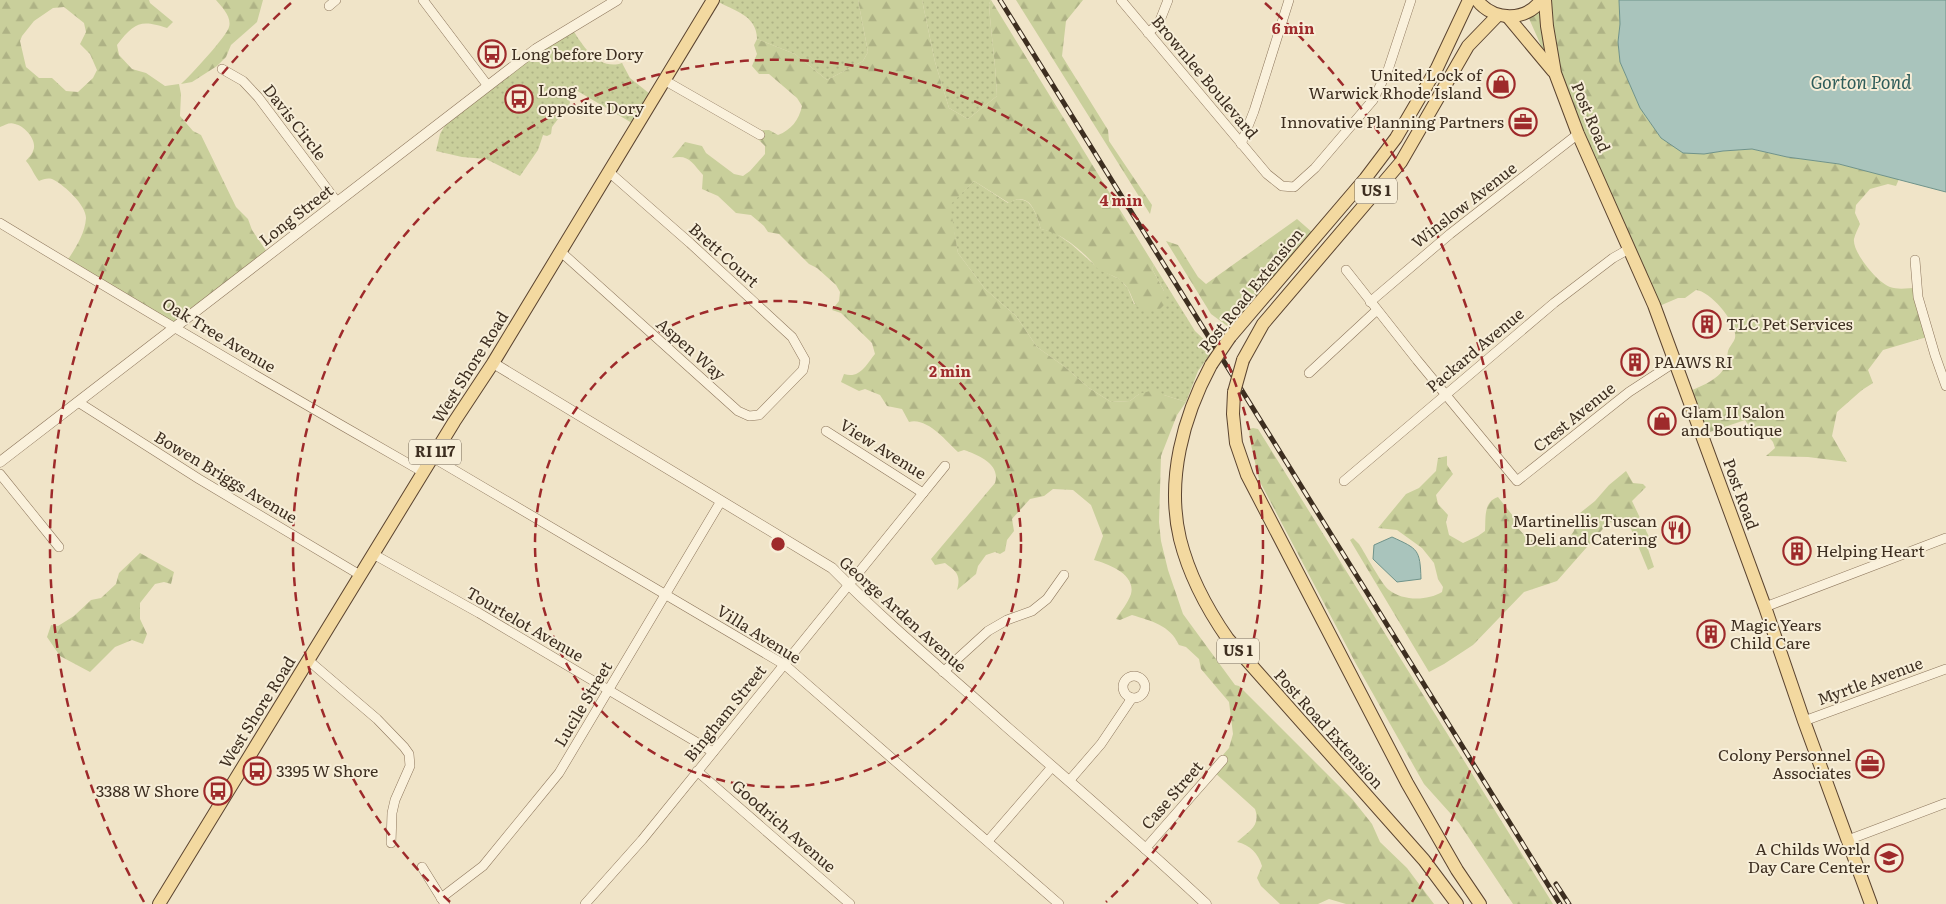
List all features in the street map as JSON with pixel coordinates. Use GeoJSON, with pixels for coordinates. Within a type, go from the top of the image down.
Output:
{"type":"FeatureCollection","features":[{"type":"Feature","properties":{"kind":"main road","name":"West Shore Road"},"geometry":{"type":"LineString","coordinates":[[159,904],[432,456],[493,363],[713,0]]}},
{"type":"Feature","properties":{"kind":"main road","name":"Post Road Extension"},"geometry":{"type":"LineString","coordinates":[[1457,904],[1424,860],[1228,639],[1213,616],[1195,581],[1180,538],[1175,498],[1179,450],[1198,388],[1211,365],[1230,337],[1366,179],[1396,138],[1437,68],[1469,0]]}},
{"type":"Feature","properties":{"kind":"main road","name":"Post Road"},"geometry":{"type":"LineString","coordinates":[[1477,0],[1488,10],[1503,16],[1555,73]]}},
{"type":"Feature","properties":{"kind":"main road","name":"US 1"},"geometry":{"type":"LineString","coordinates":[[1503,16],[1519,16],[1530,11],[1542,0]]}},
{"type":"Feature","properties":{"kind":"main road","name":"Post Road"},"geometry":{"type":"LineString","coordinates":[[1545,0],[1546,26],[1555,73],[1578,134],[1654,305],[1871,904]]}},
{"type":"Feature","properties":{"kind":"main road","name":"Post Road Extension"},"geometry":{"type":"LineString","coordinates":[[1480,904],[1457,870],[1407,783],[1247,475],[1236,443],[1233,414],[1234,392],[1243,360],[1263,324],[1401,162],[1468,46],[1503,16]]}},
{"type":"Feature","properties":{"kind":"street"},"geometry":{"type":"LineString","coordinates":[[423,0],[488,86]]}},
{"type":"Feature","properties":{"kind":"street","name":"Brownlee Boulevard"},"geometry":{"type":"LineString","coordinates":[[1121,0],[1267,174],[1282,186],[1294,187],[1315,168],[1374,100],[1388,70],[1411,0]]}},
{"type":"Feature","properties":{"kind":"street"},"geometry":{"type":"LineString","coordinates":[[1148,33],[1159,22],[1168,0]]}},
{"type":"Feature","properties":{"kind":"street"},"geometry":{"type":"LineString","coordinates":[[1242,144],[1289,0]]}},
{"type":"Feature","properties":{"kind":"street","name":"Long Street"},"geometry":{"type":"LineString","coordinates":[[0,462],[536,49],[614,1]]}},
{"type":"Feature","properties":{"kind":"street","name":"Davis Circle"},"geometry":{"type":"LineString","coordinates":[[222,69],[243,81],[258,97],[337,202]]}},
{"type":"Feature","properties":{"kind":"street"},"geometry":{"type":"LineString","coordinates":[[664,80],[760,135]]}},
{"type":"Feature","properties":{"kind":"street","name":"Winslow Avenue"},"geometry":{"type":"LineString","coordinates":[[1370,302],[1450,234],[1578,134]]}},
{"type":"Feature","properties":{"kind":"street","name":"Brett Court"},"geometry":{"type":"LineString","coordinates":[[608,172],[690,243],[792,338],[805,360],[803,370]]}},
{"type":"Feature","properties":{"kind":"street","name":"Oak Tree Avenue"},"geometry":{"type":"LineString","coordinates":[[0,223],[237,365],[423,472]]}},
{"type":"Feature","properties":{"kind":"street","name":"Packard Avenue"},"geometry":{"type":"LineString","coordinates":[[1344,481],[1554,303],[1613,258],[1629,249]]}},
{"type":"Feature","properties":{"kind":"street","name":"Aspen Way"},"geometry":{"type":"LineString","coordinates":[[561,252],[738,411],[749,416],[759,415],[803,370]]}},
{"type":"Feature","properties":{"kind":"street"},"geometry":{"type":"LineString","coordinates":[[1916,260],[1918,297],[1934,355],[1946,386]]}},
{"type":"Feature","properties":{"kind":"street"},"geometry":{"type":"LineString","coordinates":[[1346,270],[1446,395]]}},
{"type":"Feature","properties":{"kind":"street"},"geometry":{"type":"LineString","coordinates":[[1309,373],[1377,310]]}},
{"type":"Feature","properties":{"kind":"street","name":"Crest Avenue"},"geometry":{"type":"LineString","coordinates":[[1446,395],[1517,482],[1629,392],[1675,362]]}},
{"type":"Feature","properties":{"kind":"street","name":"George Arden Avenue"},"geometry":{"type":"LineString","coordinates":[[493,363],[832,568],[943,672],[1206,904]]}},
{"type":"Feature","properties":{"kind":"street","name":"Bowen Briggs Avenue"},"geometry":{"type":"LineString","coordinates":[[78,402],[200,479],[360,575]]}},
{"type":"Feature","properties":{"kind":"street","name":"View Avenue"},"geometry":{"type":"LineString","coordinates":[[826,431],[923,493]]}},
{"type":"Feature","properties":{"kind":"street","name":"Villa Avenue"},"geometry":{"type":"LineString","coordinates":[[432,456],[784,665],[1059,904]]}},
{"type":"Feature","properties":{"kind":"street","name":"Bingham Street"},"geometry":{"type":"LineString","coordinates":[[585,904],[642,840],[945,466]]}},
{"type":"Feature","properties":{"kind":"street"},"geometry":{"type":"LineString","coordinates":[[0,474],[59,547]]}},
{"type":"Feature","properties":{"kind":"street","name":"Lucile Street"},"geometry":{"type":"LineString","coordinates":[[443,901],[483,866],[560,772],[667,595],[721,501]]}},
{"type":"Feature","properties":{"kind":"street"},"geometry":{"type":"LineString","coordinates":[[1765,607],[1946,538]]}},
{"type":"Feature","properties":{"kind":"street","name":"Tourtelot Avenue"},"geometry":{"type":"LineString","coordinates":[[373,554],[479,613],[713,752]]}},
{"type":"Feature","properties":{"kind":"street"},"geometry":{"type":"LineString","coordinates":[[943,672],[988,630],[1007,620],[1032,611],[1047,599],[1064,576]]}},
{"type":"Feature","properties":{"kind":"street"},"geometry":{"type":"LineString","coordinates":[[308,660],[377,720],[404,746],[409,754],[410,766],[395,800],[392,813],[391,843]]}},
{"type":"Feature","properties":{"kind":"street","name":"Myrtle Avenue"},"geometry":{"type":"LineString","coordinates":[[1804,722],[1946,669]]}},
{"type":"Feature","properties":{"kind":"street"},"geometry":{"type":"LineString","coordinates":[[1068,781],[1101,744],[1132,698]]}},
{"type":"Feature","properties":{"kind":"street","name":"Case Street"},"geometry":{"type":"LineString","coordinates":[[1145,849],[1223,760]]}},
{"type":"Feature","properties":{"kind":"street"},"geometry":{"type":"LineString","coordinates":[[988,842],[1052,767]]}},
{"type":"Feature","properties":{"kind":"street","name":"Goodrich Avenue"},"geometry":{"type":"LineString","coordinates":[[697,771],[850,904]]}},
{"type":"Feature","properties":{"kind":"street"},"geometry":{"type":"LineString","coordinates":[[1848,840],[1946,803]]}},
{"type":"Feature","properties":{"kind":"street"},"geometry":{"type":"LineString","coordinates":[[422,867],[443,901]]}},
{"type":"Feature","properties":{"kind":"green space"},"geometry":{"type":"Polygon","coordinates":[[[0,0],[149,0],[150,3],[173,22],[167,28],[144,24],[133,28],[117,45],[119,55],[132,69],[146,73],[165,86],[179,84],[181,94],[180,116],[193,131],[201,135],[236,207],[248,219],[252,230],[269,255],[177,327],[67,261],[84,230],[86,218],[83,207],[59,183],[50,179],[39,181],[37,179],[26,161],[32,154],[34,147],[30,134],[19,125],[13,123],[0,127],[0,0]],[[64,7],[53,8],[34,21],[20,41],[26,67],[39,78],[52,78],[66,91],[78,92],[93,78],[97,70],[90,54],[80,44],[86,32],[84,23],[64,7]]]}},
{"type":"Feature","properties":{"kind":"green space"},"geometry":{"type":"Polygon","coordinates":[[[216,0],[263,0],[257,22],[231,45],[226,57],[217,66],[192,82],[181,84],[227,32],[230,23],[228,16],[216,0]]]}},
{"type":"Feature","properties":{"kind":"green space"},"geometry":{"type":"Polygon","coordinates":[[[715,0],[858,0],[868,52],[863,61],[827,80],[795,54],[757,39],[753,24],[748,18],[715,0]]]}},
{"type":"Feature","properties":{"kind":"green space"},"geometry":{"type":"Polygon","coordinates":[[[858,0],[922,0],[935,62],[949,108],[968,119],[997,96],[989,4],[991,0],[1154,265],[1152,269],[1164,291],[1166,303],[1158,311],[1148,311],[1136,306],[1126,286],[1120,280],[1099,270],[1068,241],[1041,229],[1034,210],[1027,201],[1022,199],[1009,203],[974,181],[950,205],[958,253],[985,289],[1016,316],[1037,347],[1065,367],[1089,388],[1111,402],[1130,401],[1139,394],[1157,389],[1164,395],[1186,402],[1177,415],[1161,456],[1159,522],[1161,541],[1168,570],[1183,614],[1235,685],[1239,686],[1353,800],[1372,824],[1380,842],[1407,868],[1434,904],[1346,904],[1329,899],[1318,904],[1280,904],[1261,886],[1257,878],[1262,866],[1258,857],[1250,847],[1237,842],[1253,828],[1256,820],[1255,809],[1214,772],[1216,763],[1229,748],[1233,734],[1229,702],[1201,669],[1199,659],[1186,647],[1179,645],[1165,628],[1132,615],[1120,620],[1116,619],[1130,597],[1131,587],[1129,581],[1120,571],[1094,560],[1103,536],[1091,505],[1073,490],[1053,489],[1044,496],[1030,499],[1012,519],[1014,531],[1007,540],[1005,551],[1000,554],[995,552],[986,555],[978,566],[976,574],[957,590],[959,581],[957,574],[945,563],[935,565],[931,559],[995,483],[996,476],[992,466],[987,461],[970,452],[964,450],[958,452],[929,426],[916,421],[909,422],[902,409],[887,406],[880,395],[865,389],[859,391],[841,382],[844,374],[854,375],[858,373],[875,354],[872,343],[841,313],[832,310],[839,301],[840,292],[836,285],[817,268],[809,264],[779,234],[768,232],[751,215],[736,213],[718,196],[702,189],[703,175],[690,160],[682,157],[672,158],[685,142],[702,146],[706,153],[734,174],[743,176],[750,171],[765,154],[765,146],[750,131],[769,130],[778,135],[783,133],[794,124],[802,106],[797,98],[769,74],[759,74],[752,66],[757,54],[754,45],[757,39],[795,54],[827,80],[863,61],[868,52],[858,0]]]}},
{"type":"Feature","properties":{"kind":"green space"},"geometry":{"type":"Polygon","coordinates":[[[922,0],[991,0],[989,4],[997,96],[968,119],[949,108],[935,62],[922,0]]]}},
{"type":"Feature","properties":{"kind":"green space"},"geometry":{"type":"Polygon","coordinates":[[[1016,0],[1083,0],[1066,21],[1062,56],[1108,130],[1109,141],[1152,205],[1150,214],[1016,0]]]}},
{"type":"Feature","properties":{"kind":"green space"},"geometry":{"type":"Polygon","coordinates":[[[1534,0],[1619,0],[1620,24],[1618,42],[1620,62],[1640,108],[1661,138],[1704,154],[1752,149],[1787,157],[1839,164],[1899,179],[1896,186],[1888,184],[1870,189],[1856,205],[1855,213],[1860,224],[1854,237],[1854,245],[1861,259],[1879,280],[1890,287],[1917,288],[1927,337],[1883,350],[1868,370],[1873,383],[1837,412],[1832,436],[1847,462],[1808,457],[1766,456],[1775,448],[1773,442],[1763,430],[1753,432],[1745,420],[1704,434],[1687,392],[1703,385],[1722,372],[1727,361],[1728,351],[1735,338],[1732,324],[1728,316],[1715,302],[1702,292],[1696,290],[1685,298],[1678,298],[1657,307],[1527,14],[1534,0]]]}},
{"type":"Feature","properties":{"kind":"green space"},"geometry":{"type":"Polygon","coordinates":[[[573,30],[587,50],[599,61],[614,65],[622,63],[630,78],[650,94],[632,123],[574,89],[568,93],[570,103],[552,127],[551,134],[543,135],[538,150],[520,176],[486,159],[462,157],[436,151],[440,134],[447,122],[485,90],[573,30]]]}},
{"type":"Feature","properties":{"kind":"green space"},"geometry":{"type":"Polygon","coordinates":[[[974,181],[1008,203],[1016,200],[1027,202],[1037,216],[1041,229],[1054,232],[1071,244],[1099,269],[1121,280],[1128,289],[1134,304],[1164,291],[1152,269],[1154,265],[1195,331],[1214,349],[1198,371],[1186,402],[1164,395],[1139,394],[1130,401],[1111,402],[1089,388],[1065,367],[1037,347],[1016,316],[985,289],[958,253],[949,205],[974,181]]]}},
{"type":"Feature","properties":{"kind":"green space"},"geometry":{"type":"Polygon","coordinates":[[[1297,219],[1313,233],[1230,328],[1211,314],[1166,241],[1178,245],[1198,277],[1206,284],[1297,219]]]}},
{"type":"Feature","properties":{"kind":"green space"},"geometry":{"type":"Polygon","coordinates":[[[1249,429],[1258,429],[1553,904],[1513,904],[1459,823],[1424,784],[1355,662],[1259,480],[1250,440],[1249,429]]]}},
{"type":"Feature","properties":{"kind":"green space"},"geometry":{"type":"Polygon","coordinates":[[[1447,456],[1447,465],[1453,474],[1436,495],[1438,504],[1448,515],[1446,522],[1449,535],[1463,543],[1485,531],[1488,507],[1493,499],[1498,497],[1513,516],[1516,526],[1528,539],[1539,541],[1551,548],[1556,547],[1570,537],[1575,527],[1575,517],[1595,501],[1609,485],[1626,471],[1633,483],[1643,484],[1646,487],[1632,501],[1650,539],[1648,549],[1654,567],[1648,570],[1629,524],[1609,522],[1557,581],[1524,592],[1473,645],[1429,672],[1350,540],[1353,538],[1359,544],[1382,582],[1395,594],[1408,598],[1422,598],[1442,592],[1443,587],[1438,579],[1434,563],[1422,548],[1397,530],[1378,528],[1406,494],[1419,488],[1436,471],[1438,458],[1447,456]]]}},
{"type":"Feature","properties":{"kind":"green space"},"geometry":{"type":"Polygon","coordinates":[[[140,553],[174,572],[171,584],[164,582],[155,584],[140,603],[140,619],[147,634],[143,644],[132,640],[115,647],[90,672],[60,656],[47,637],[51,625],[58,626],[74,616],[91,600],[101,598],[116,584],[119,573],[140,553]]]}},
{"type":"Feature","properties":{"kind":"water","name":"Gorton Pond"},"geometry":{"type":"Polygon","coordinates":[[[1619,0],[1946,0],[1946,192],[1839,164],[1787,157],[1752,149],[1704,154],[1683,153],[1661,138],[1640,108],[1620,62],[1618,42],[1620,24],[1619,0]]]}},
{"type":"Feature","properties":{"kind":"water"},"geometry":{"type":"Polygon","coordinates":[[[1392,537],[1407,544],[1416,551],[1420,561],[1421,579],[1397,582],[1373,559],[1374,545],[1392,537]]]}},
{"type":"Feature","properties":{"kind":"railway"},"geometry":{"type":"LineString","coordinates":[[1000,0],[1560,904]]}},
{"type":"Feature","properties":{"kind":"railway"},"geometry":{"type":"LineString","coordinates":[[1556,884],[1569,904]]}},
{"type":"Feature","properties":{"kind":"place","name":"Long before Dory"},"geometry":{"type":"Point","coordinates":[492,54]}},
{"type":"Feature","properties":{"kind":"place","name":"United Lock of Warwick Rhode Island"},"geometry":{"type":"Point","coordinates":[1501,84]}},
{"type":"Feature","properties":{"kind":"place","name":"Long opposite Dory"},"geometry":{"type":"Point","coordinates":[519,99]}},
{"type":"Feature","properties":{"kind":"place","name":"Innovative Planning Partners"},"geometry":{"type":"Point","coordinates":[1523,122]}},
{"type":"Feature","properties":{"kind":"place","name":"TLC Pet Services"},"geometry":{"type":"Point","coordinates":[1707,324]}},
{"type":"Feature","properties":{"kind":"place","name":"PAAWS RI"},"geometry":{"type":"Point","coordinates":[1635,362]}},
{"type":"Feature","properties":{"kind":"place","name":"Glam II Salon and Boutique"},"geometry":{"type":"Point","coordinates":[1662,421]}},
{"type":"Feature","properties":{"kind":"place","name":"Martinellis Tuscan Deli and Catering"},"geometry":{"type":"Point","coordinates":[1676,530]}},
{"type":"Feature","properties":{"kind":"place","name":"Helping Heart"},"geometry":{"type":"Point","coordinates":[1797,551]}},
{"type":"Feature","properties":{"kind":"place","name":"Magic Years Child Care"},"geometry":{"type":"Point","coordinates":[1711,634]}},
{"type":"Feature","properties":{"kind":"place","name":"Colony Personnel Associates"},"geometry":{"type":"Point","coordinates":[1870,764]}},
{"type":"Feature","properties":{"kind":"place","name":"3395 W Shore"},"geometry":{"type":"Point","coordinates":[257,771]}},
{"type":"Feature","properties":{"kind":"place","name":"3388 W Shore"},"geometry":{"type":"Point","coordinates":[218,791]}},
{"type":"Feature","properties":{"kind":"place","name":"A Childs World Day Care Center"},"geometry":{"type":"Point","coordinates":[1889,858]}}]}
